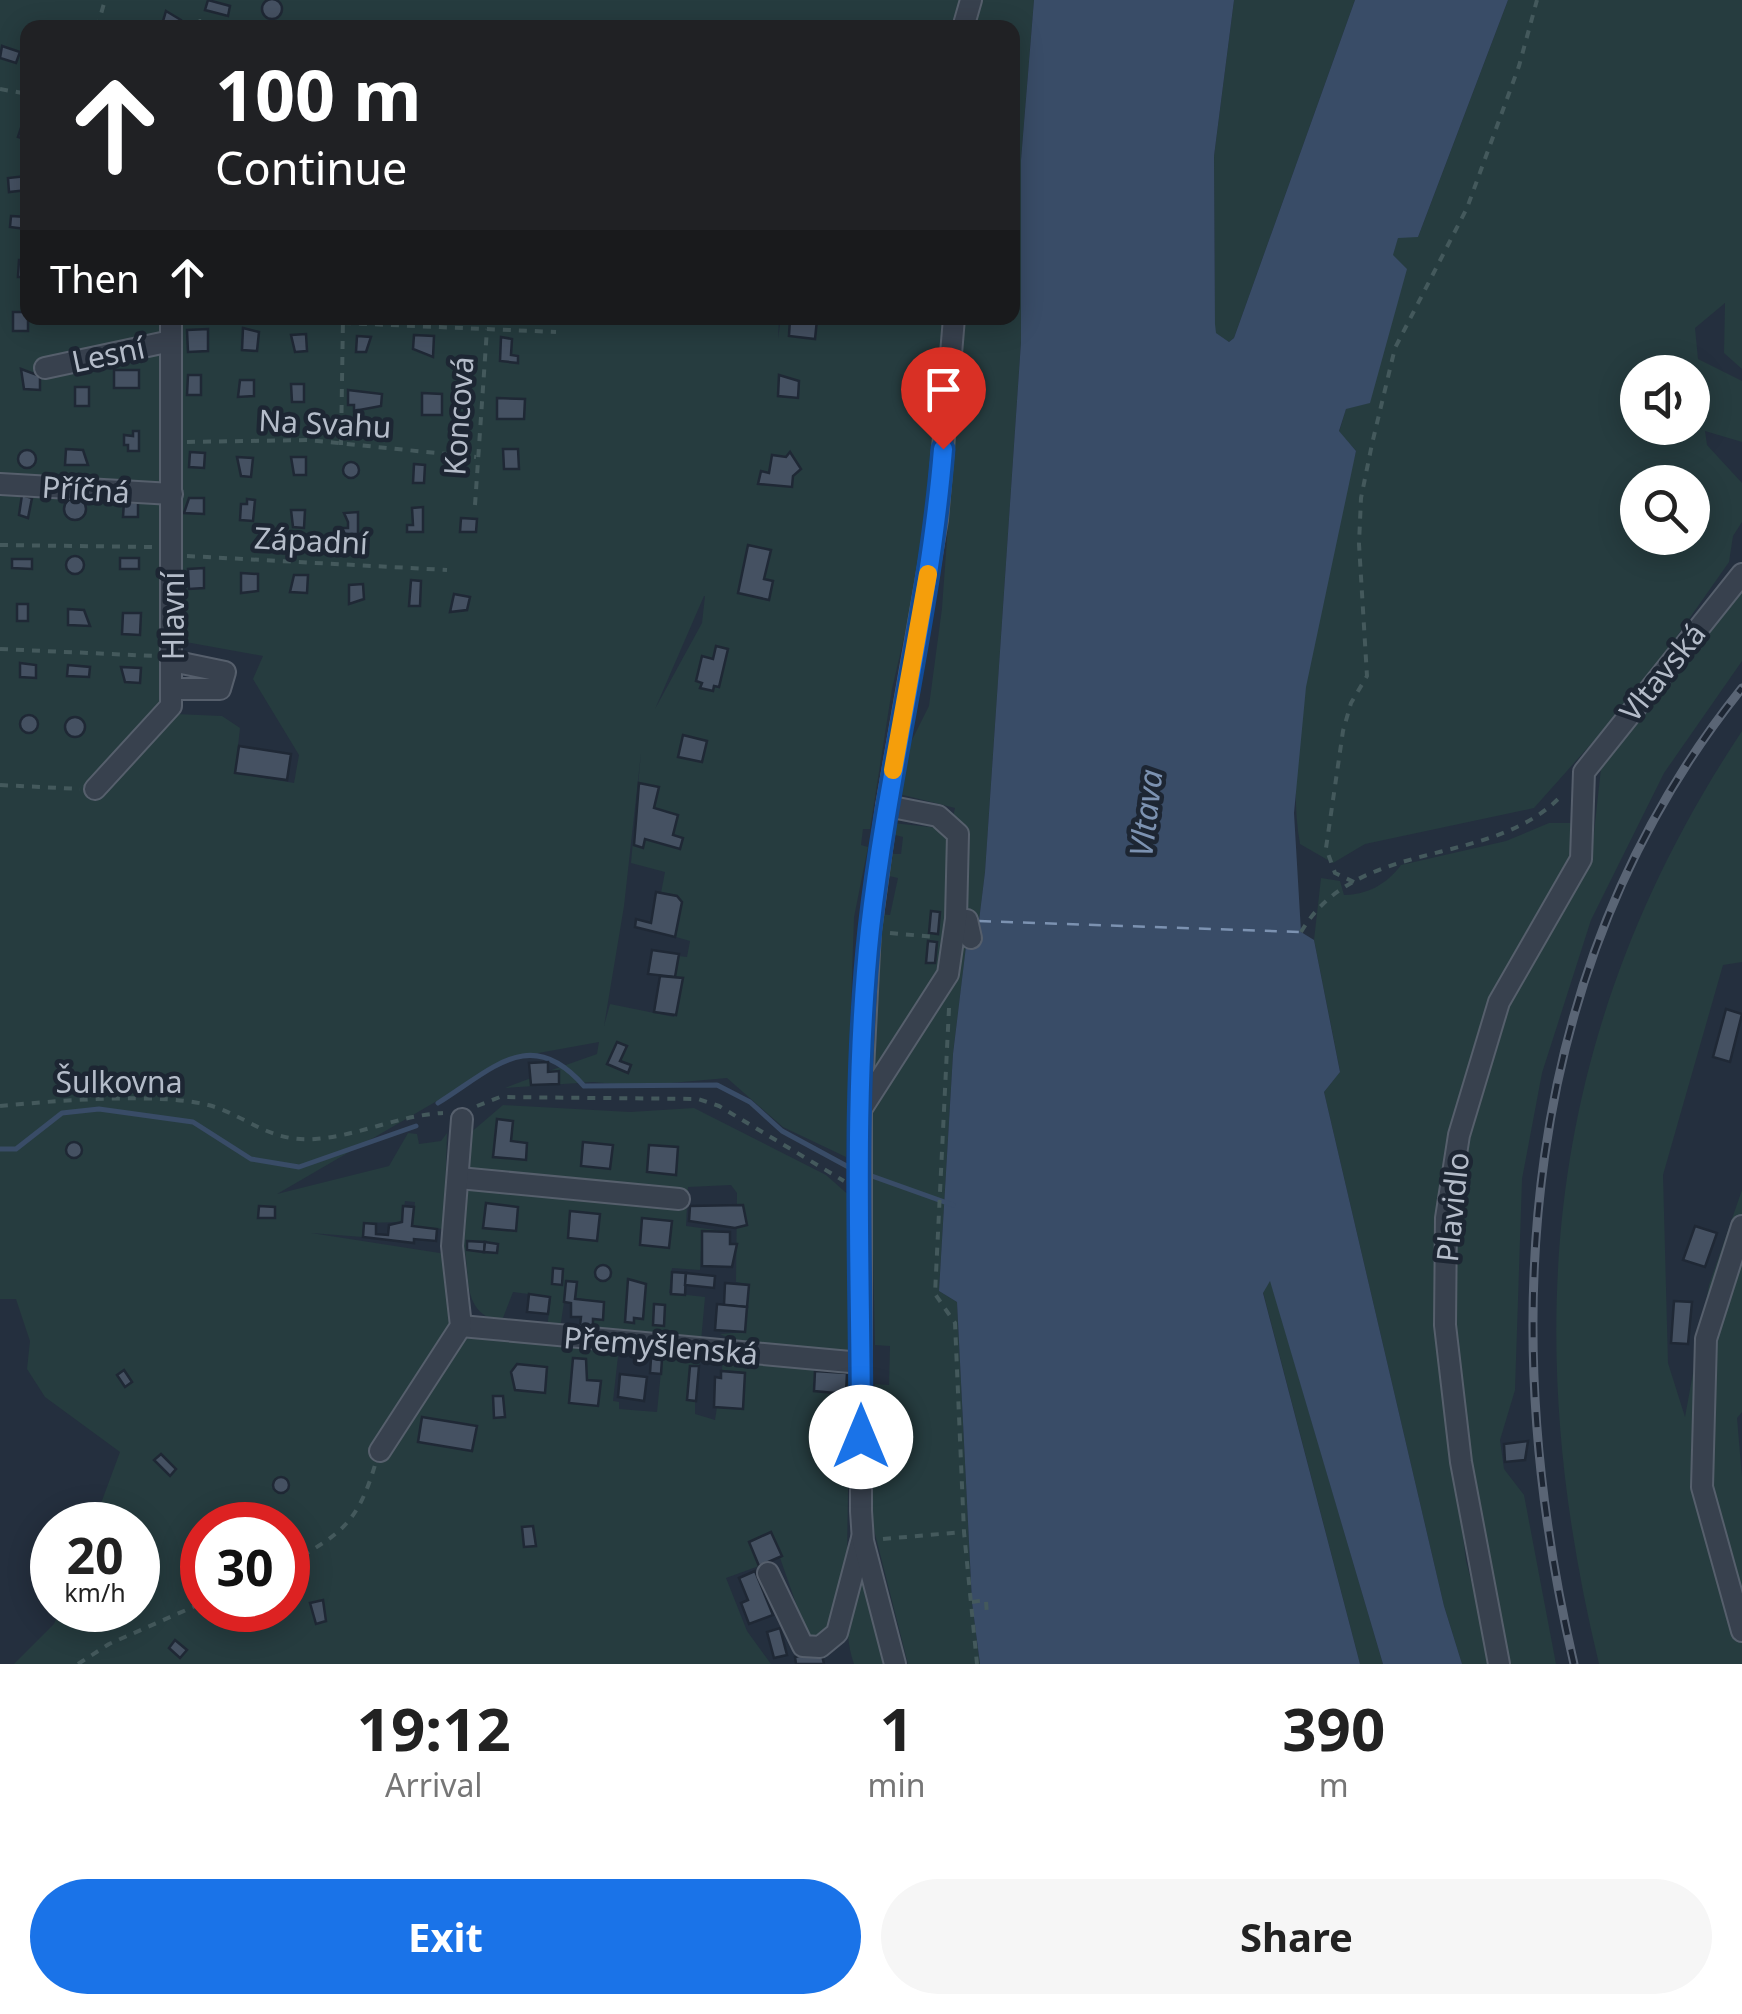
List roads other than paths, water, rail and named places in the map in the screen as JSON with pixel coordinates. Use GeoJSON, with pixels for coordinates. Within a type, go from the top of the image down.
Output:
{"type":"FeatureCollection","features":[{"type":"Feature","properties":{"kind":"street","name":"Hlavní"},"geometry":{"type":"LineString","coordinates":[[95,790],[171,706],[171,325]]}},
{"type":"Feature","properties":{"kind":"street"},"geometry":{"type":"LineString","coordinates":[[894,1664],[863,1540],[861,1110],[887,806],[938,520],[953,325]]}},
{"type":"Feature","properties":{"kind":"street","name":"Lesní"},"geometry":{"type":"LineString","coordinates":[[45,368],[172,341]]}},
{"type":"Feature","properties":{"kind":"street","name":"Příčná"},"geometry":{"type":"LineString","coordinates":[[0,484],[172,494]]}},
{"type":"Feature","properties":{"kind":"street","name":"Vltavská"},"geometry":{"type":"LineString","coordinates":[[1584,772],[1742,574]]}},
{"type":"Feature","properties":{"kind":"street"},"geometry":{"type":"LineString","coordinates":[[172,659],[225,672],[220,689],[172,689]]}},
{"type":"Feature","properties":{"kind":"street","name":"Plavidlo"},"geometry":{"type":"LineString","coordinates":[[1499,1664],[1458,1443],[1445,1325],[1446,1218],[1460,1135],[1499,1002],[1581,859],[1584,772]]}},
{"type":"Feature","properties":{"kind":"street"},"geometry":{"type":"LineString","coordinates":[[861,1110],[948,974],[965,928],[958,834],[938,816],[887,806]]}},
{"type":"Feature","properties":{"kind":"street"},"geometry":{"type":"LineString","coordinates":[[380,1451],[461,1326],[452,1246],[462,1119]]}},
{"type":"Feature","properties":{"kind":"street"},"geometry":{"type":"LineString","coordinates":[[458,1178],[678,1198]]}},
{"type":"Feature","properties":{"kind":"street"},"geometry":{"type":"LineString","coordinates":[[1742,1226],[1706,1339],[1702,1487],[1742,1632]]}},
{"type":"Feature","properties":{"kind":"street","name":"Přemyšlenská"},"geometry":{"type":"LineString","coordinates":[[461,1326],[861,1363]]}},
{"type":"Feature","properties":{"kind":"street"},"geometry":{"type":"LineString","coordinates":[[768,1573],[794,1636],[803,1646],[820,1646],[837,1633],[863,1540]]}},
{"type":"Feature","properties":{"kind":"water","name":"Vltava"},"geometry":{"type":"Polygon","coordinates":[[[1034,0],[1234,0],[1214,156],[1215,324],[1216,333],[1229,342],[1234,338],[1355,0],[1508,0],[1418,237],[1398,238],[1393,255],[1407,269],[1370,403],[1346,409],[1339,431],[1356,451],[1306,687],[1294,813],[1301,932],[1314,940],[1340,1072],[1324,1092],[1444,1606],[1462,1664],[1383,1664],[1270,1281],[1263,1293],[1360,1664],[980,1664],[972,1602],[957,1302],[939,1291],[953,1054],[967,938],[977,937],[985,872],[1021,342],[1021,160],[1034,0]]]}},
{"type":"Feature","properties":{"kind":"waterway"},"geometry":{"type":"LineString","coordinates":[[438,1103],[495,1066],[529,1055],[547,1058],[565,1068],[584,1086],[717,1085],[750,1102],[782,1131],[854,1170]]}},
{"type":"Feature","properties":{"kind":"waterway"},"geometry":{"type":"LineString","coordinates":[[0,1149],[16,1149],[62,1113],[99,1109],[193,1122],[251,1159],[299,1167],[416,1126]]}},
{"type":"Feature","properties":{"kind":"waterway"},"geometry":{"type":"LineString","coordinates":[[869,1175],[953,1205]]}},
{"type":"Feature","properties":{"kind":"railway"},"geometry":{"type":"LineString","coordinates":[[1574,1664],[1550,1537],[1536,1409],[1534,1282],[1545,1155],[1570,1031],[1610,911],[1667,796],[1742,688]]}}]}
